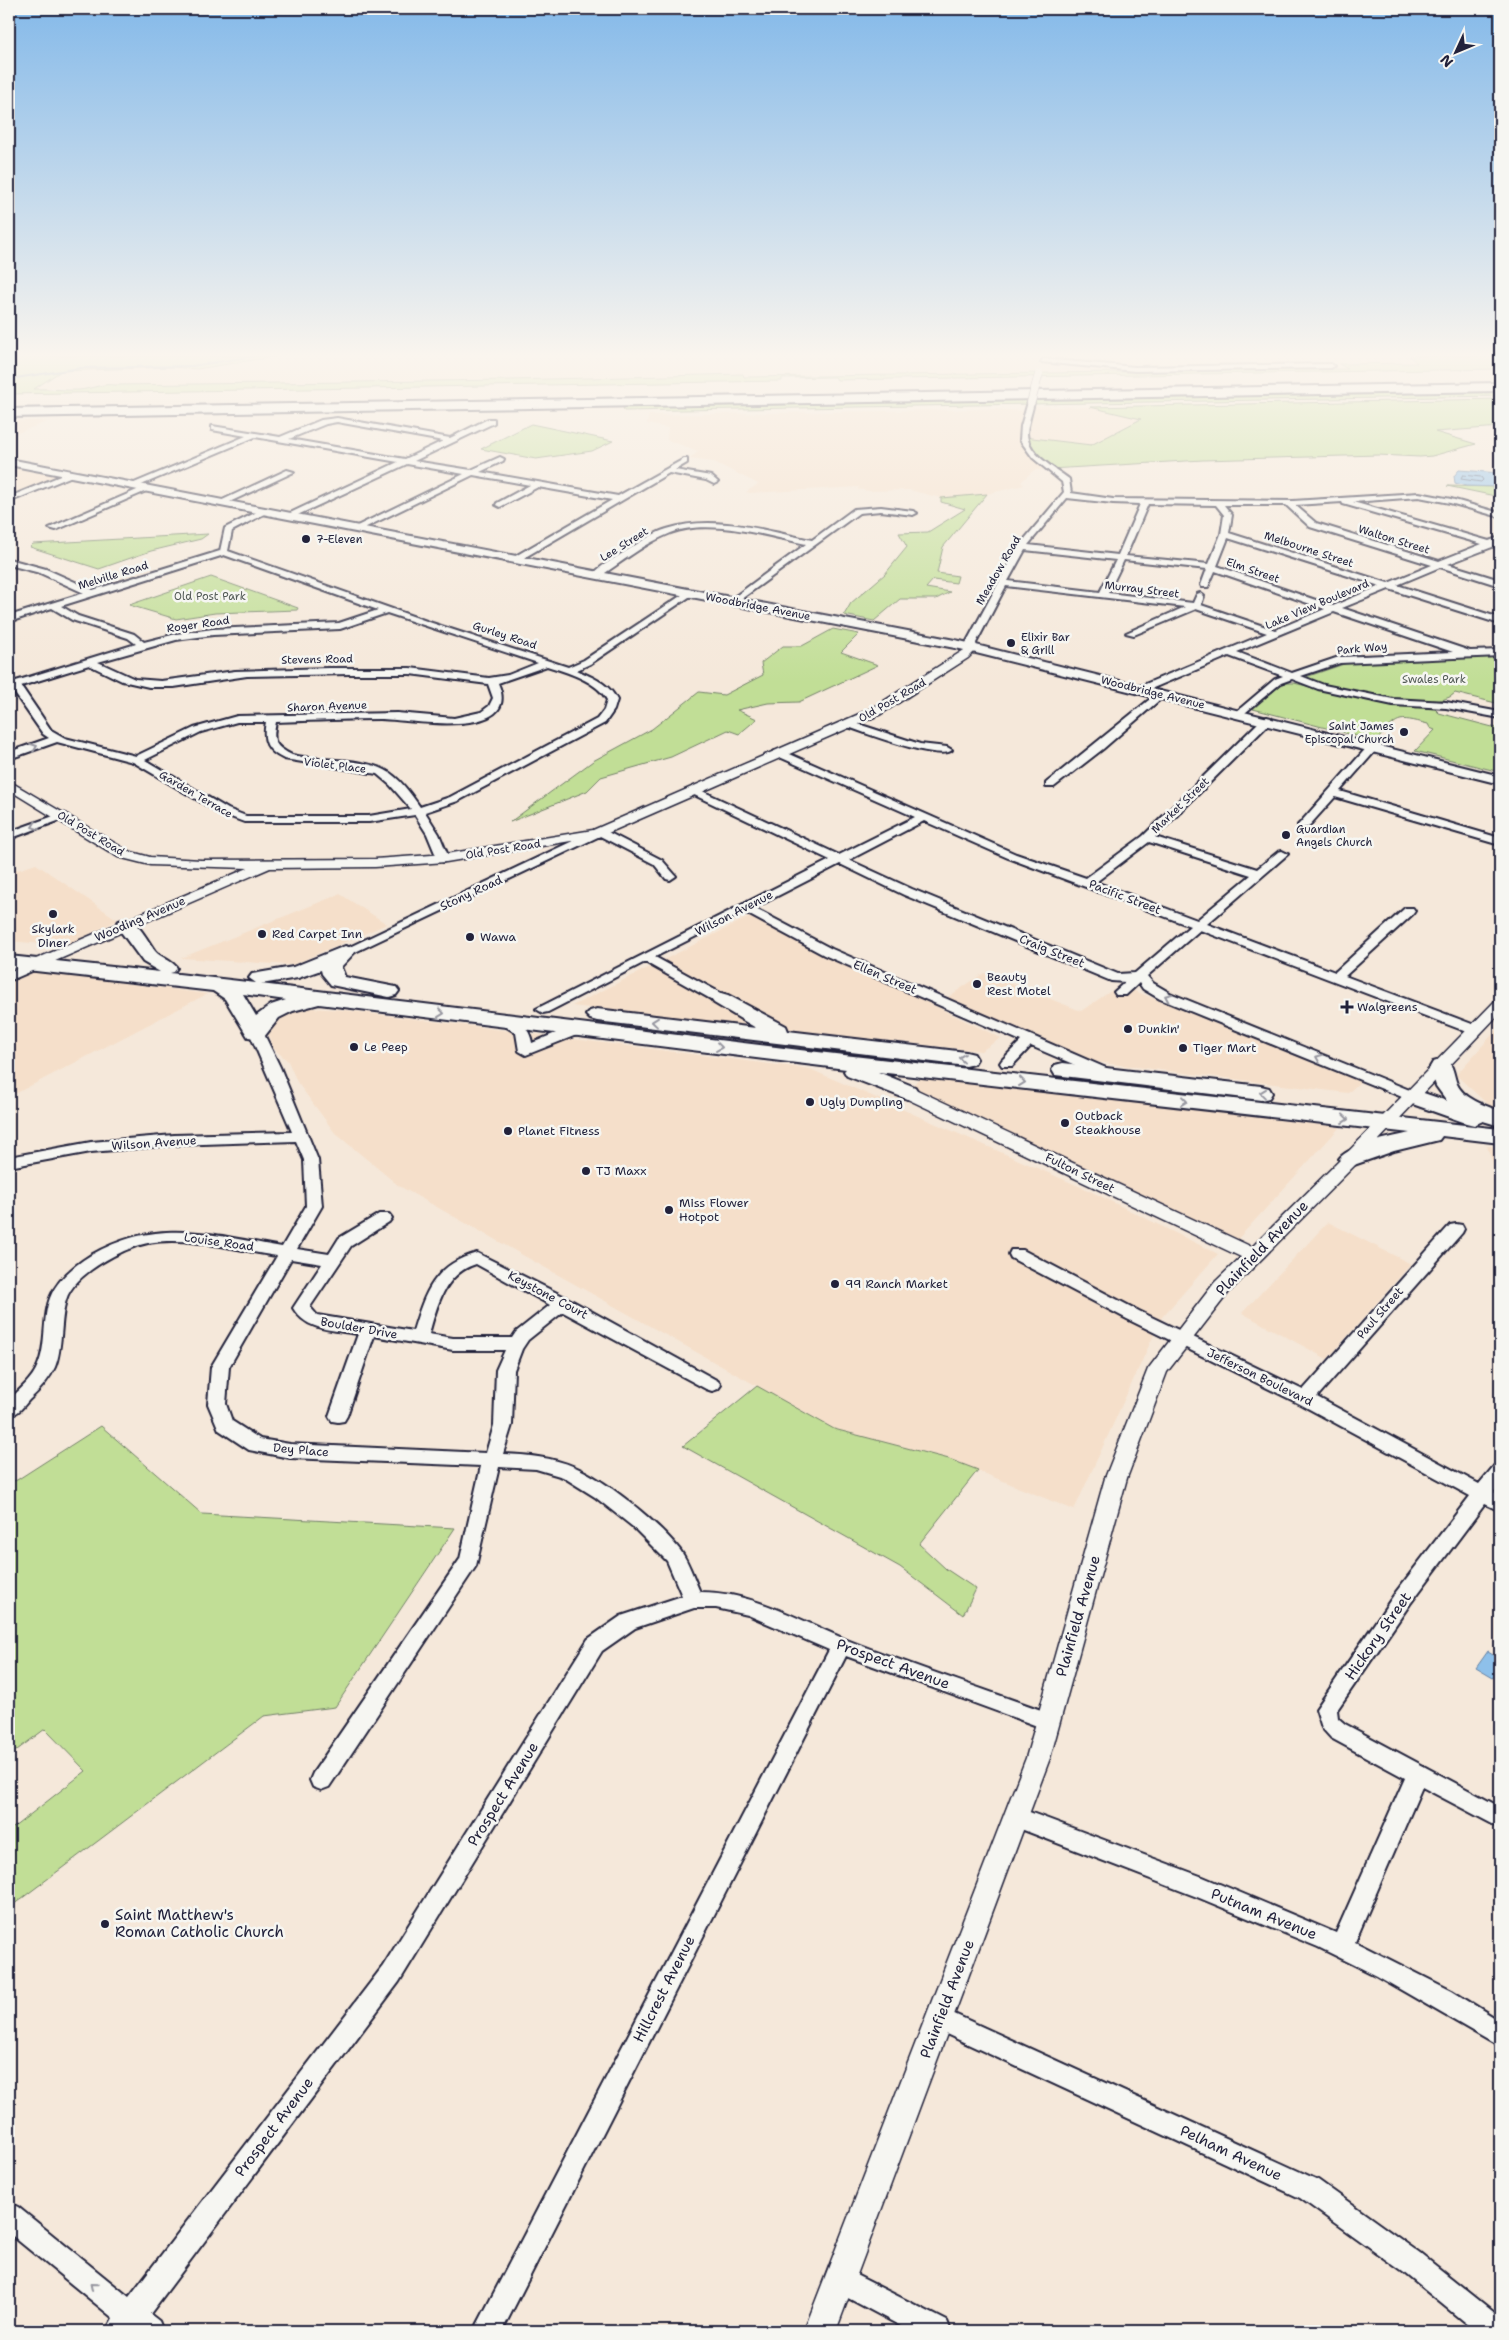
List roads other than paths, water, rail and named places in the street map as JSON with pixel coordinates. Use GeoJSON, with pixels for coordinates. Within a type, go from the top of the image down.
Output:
{"type":"FeatureCollection","features":[{"type":"Feature","properties":{"kind":"highway"},"geometry":{"type":"LineString","coordinates":[[126,925],[150,958],[167,968]]}},
{"type":"Feature","properties":{"kind":"highway"},"geometry":{"type":"LineString","coordinates":[[9,948],[167,968],[698,1026],[1500,1120]]}},
{"type":"Feature","properties":{"kind":"highway"},"geometry":{"type":"LineString","coordinates":[[259,978],[298,972],[345,952]]}},
{"type":"Feature","properties":{"kind":"highway"},"geometry":{"type":"LineString","coordinates":[[345,952],[331,966],[332,974],[338,981],[400,994]]}},
{"type":"Feature","properties":{"kind":"highway"},"geometry":{"type":"LineString","coordinates":[[9,962],[219,985],[918,1070],[1398,1109],[1455,1131],[1500,1136]]}},
{"type":"Feature","properties":{"kind":"highway"},"geometry":{"type":"LineString","coordinates":[[219,985],[233,995],[256,1032]]}},
{"type":"Feature","properties":{"kind":"highway"},"geometry":{"type":"LineString","coordinates":[[256,1032],[261,1021],[277,1010],[324,998]]}},
{"type":"Feature","properties":{"kind":"highway"},"geometry":{"type":"LineString","coordinates":[[698,1026],[718,1018],[722,1014],[724,1009],[720,999]]}},
{"type":"Feature","properties":{"kind":"highway"},"geometry":{"type":"LineString","coordinates":[[720,999],[787,1035],[838,1043]]}},
{"type":"Feature","properties":{"kind":"highway"},"geometry":{"type":"LineString","coordinates":[[800,1057],[843,1067],[907,1092]]}},
{"type":"Feature","properties":{"kind":"highway"},"geometry":{"type":"LineString","coordinates":[[1441,1067],[1451,1092],[1481,1112],[1500,1120]]}},
{"type":"Feature","properties":{"kind":"highway"},"geometry":{"type":"LineString","coordinates":[[907,1092],[899,1086],[899,1078],[918,1070]]}},
{"type":"Feature","properties":{"kind":"highway"},"geometry":{"type":"LineString","coordinates":[[1351,1159],[1410,1139],[1455,1131]]}},
{"type":"Feature","properties":{"kind":"main road","name":"Woodbridge Avenue"},"geometry":{"type":"LineString","coordinates":[[26,465],[972,648],[1267,720],[1500,780]]}},
{"type":"Feature","properties":{"kind":"street"},"geometry":{"type":"LineString","coordinates":[[132,486],[182,465]]}},
{"type":"Feature","properties":{"kind":"street"},"geometry":{"type":"LineString","coordinates":[[291,516],[399,465]]}},
{"type":"Feature","properties":{"kind":"street"},"geometry":{"type":"LineString","coordinates":[[425,465],[620,500]]}},
{"type":"Feature","properties":{"kind":"street"},"geometry":{"type":"LineString","coordinates":[[358,529],[487,465]]}},
{"type":"Feature","properties":{"kind":"street"},"geometry":{"type":"LineString","coordinates":[[515,560],[677,465]]}},
{"type":"Feature","properties":{"kind":"street"},"geometry":{"type":"LineString","coordinates":[[1047,465],[1066,481],[1068,492],[1065,495],[1099,500],[1288,503],[1419,495],[1451,501],[1500,515]]}},
{"type":"Feature","properties":{"kind":"street"},"geometry":{"type":"LineString","coordinates":[[668,471],[708,478],[714,482]]}},
{"type":"Feature","properties":{"kind":"street"},"geometry":{"type":"LineString","coordinates":[[220,503],[290,472]]}},
{"type":"Feature","properties":{"kind":"street"},"geometry":{"type":"LineString","coordinates":[[9,500],[74,474]]}},
{"type":"Feature","properties":{"kind":"street"},"geometry":{"type":"LineString","coordinates":[[500,505],[538,484]]}},
{"type":"Feature","properties":{"kind":"street"},"geometry":{"type":"LineString","coordinates":[[52,528],[147,489]]}},
{"type":"Feature","properties":{"kind":"street","name":"Meadow Road"},"geometry":{"type":"LineString","coordinates":[[972,648],[971,643],[1022,547],[1065,495]]}},
{"type":"Feature","properties":{"kind":"street"},"geometry":{"type":"LineString","coordinates":[[1103,595],[1145,501]]}},
{"type":"Feature","properties":{"kind":"street"},"geometry":{"type":"LineString","coordinates":[[1342,501],[1500,547]]}},
{"type":"Feature","properties":{"kind":"street"},"geometry":{"type":"LineString","coordinates":[[1205,586],[1211,573],[1210,567],[1225,534],[1228,515],[1218,502]]}},
{"type":"Feature","properties":{"kind":"street","name":"Walton Street"},"geometry":{"type":"LineString","coordinates":[[1288,503],[1313,525],[1500,584]]}},
{"type":"Feature","properties":{"kind":"street"},"geometry":{"type":"LineString","coordinates":[[733,602],[857,512],[886,509],[913,513]]}},
{"type":"Feature","properties":{"kind":"street"},"geometry":{"type":"LineString","coordinates":[[224,552],[228,530],[263,511]]}},
{"type":"Feature","properties":{"kind":"street","name":"Lee Street"},"geometry":{"type":"LineString","coordinates":[[596,575],[659,536],[685,527],[724,527],[813,543]]}},
{"type":"Feature","properties":{"kind":"street","name":"Melbourne Street"},"geometry":{"type":"LineString","coordinates":[[1225,534],[1500,621]]}},
{"type":"Feature","properties":{"kind":"street","name":"Lake View Boulevard"},"geometry":{"type":"LineString","coordinates":[[1142,689],[1500,539]]}},
{"type":"Feature","properties":{"kind":"street","name":"Elm Street"},"geometry":{"type":"LineString","coordinates":[[1022,547],[1210,567],[1468,654]]}},
{"type":"Feature","properties":{"kind":"street","name":"Melville Road"},"geometry":{"type":"LineString","coordinates":[[9,619],[224,552]]}},
{"type":"Feature","properties":{"kind":"street","name":"Gurley Road"},"geometry":{"type":"LineString","coordinates":[[224,552],[387,610],[569,670],[598,684],[608,692],[612,700],[609,710],[601,721],[454,799],[417,812]]}},
{"type":"Feature","properties":{"kind":"street"},"geometry":{"type":"LineString","coordinates":[[10,564],[43,571],[92,593]]}},
{"type":"Feature","properties":{"kind":"street","name":"Murray Street"},"geometry":{"type":"LineString","coordinates":[[1002,583],[1196,606],[1276,633]]}},
{"type":"Feature","properties":{"kind":"street"},"geometry":{"type":"LineString","coordinates":[[569,670],[587,662],[691,594]]}},
{"type":"Feature","properties":{"kind":"street"},"geometry":{"type":"LineString","coordinates":[[1131,633],[1196,606],[1200,596]]}},
{"type":"Feature","properties":{"kind":"street"},"geometry":{"type":"LineString","coordinates":[[53,605],[75,618],[131,636],[143,645]]}},
{"type":"Feature","properties":{"kind":"street","name":"Roger Road"},"geometry":{"type":"LineString","coordinates":[[12,683],[143,645],[213,632],[340,626],[387,610]]}},
{"type":"Feature","properties":{"kind":"street","name":"Old Post Road"},"geometry":{"type":"LineString","coordinates":[[9,785],[123,854],[150,861],[201,864],[375,863],[443,858],[598,832],[849,724],[902,696],[964,656],[972,648]]}},
{"type":"Feature","properties":{"kind":"street"},"geometry":{"type":"LineString","coordinates":[[1230,653],[1289,677],[1320,687],[1394,702],[1446,705],[1500,715]]}},
{"type":"Feature","properties":{"kind":"street","name":"Park Way"},"geometry":{"type":"LineString","coordinates":[[1240,714],[1278,680],[1339,660],[1500,653]]}},
{"type":"Feature","properties":{"kind":"street","name":"Stevens Road"},"geometry":{"type":"LineString","coordinates":[[89,661],[116,676],[128,680],[161,685],[245,673],[358,671],[413,672],[452,678],[492,681],[523,673],[547,663]]}},
{"type":"Feature","properties":{"kind":"street","name":"Sharon Avenue"},"geometry":{"type":"LineString","coordinates":[[137,760],[202,727],[237,719],[271,720],[399,716],[441,722],[466,720],[492,710],[498,702],[498,695],[492,681]]}},
{"type":"Feature","properties":{"kind":"street","name":"Garden Terrace"},"geometry":{"type":"LineString","coordinates":[[12,683],[48,732],[58,738],[137,760],[224,810],[244,819],[369,819],[417,812]]}},
{"type":"Feature","properties":{"kind":"street"},"geometry":{"type":"LineString","coordinates":[[1050,785],[1099,747],[1160,694]]}},
{"type":"Feature","properties":{"kind":"street","name":"Violet Place"},"geometry":{"type":"LineString","coordinates":[[271,720],[269,738],[274,750],[306,762],[350,765],[382,773],[397,785],[432,832],[443,858]]}},
{"type":"Feature","properties":{"kind":"street","name":"Market Street"},"geometry":{"type":"LineString","coordinates":[[1087,882],[1147,838],[1267,720]]}},
{"type":"Feature","properties":{"kind":"street"},"geometry":{"type":"LineString","coordinates":[[849,724],[919,747],[947,750]]}},
{"type":"Feature","properties":{"kind":"street"},"geometry":{"type":"LineString","coordinates":[[9,745],[48,732]]}},
{"type":"Feature","properties":{"kind":"street"},"geometry":{"type":"LineString","coordinates":[[9,756],[58,738]]}},
{"type":"Feature","properties":{"kind":"street"},"geometry":{"type":"LineString","coordinates":[[1304,825],[1373,747]]}},
{"type":"Feature","properties":{"kind":"street","name":"Pacific Street"},"geometry":{"type":"LineString","coordinates":[[779,753],[1012,856],[1087,882],[1475,1030]]}},
{"type":"Feature","properties":{"kind":"street","name":"Craig Street"},"geometry":{"type":"LineString","coordinates":[[694,791],[908,892],[1116,978],[1141,977]]}},
{"type":"Feature","properties":{"kind":"street"},"geometry":{"type":"LineString","coordinates":[[1332,793],[1500,842]]}},
{"type":"Feature","properties":{"kind":"street"},"geometry":{"type":"LineString","coordinates":[[9,836],[62,816]]}},
{"type":"Feature","properties":{"kind":"street","name":"Wilson Avenue"},"geometry":{"type":"LineString","coordinates":[[544,1009],[924,817]]}},
{"type":"Feature","properties":{"kind":"street"},"geometry":{"type":"LineString","coordinates":[[598,832],[658,862],[670,876]]}},
{"type":"Feature","properties":{"kind":"street","name":"Stony Road"},"geometry":{"type":"LineString","coordinates":[[345,952],[598,832]]}},
{"type":"Feature","properties":{"kind":"street"},"geometry":{"type":"LineString","coordinates":[[1147,838],[1260,874]]}},
{"type":"Feature","properties":{"kind":"street"},"geometry":{"type":"LineString","coordinates":[[1121,992],[1141,977],[1282,854]]}},
{"type":"Feature","properties":{"kind":"street","name":"Wooding Avenue"},"geometry":{"type":"LineString","coordinates":[[9,977],[271,863]]}},
{"type":"Feature","properties":{"kind":"street","name":"Ellen Street"},"geometry":{"type":"LineString","coordinates":[[745,908],[828,952],[1109,1075]]}},
{"type":"Feature","properties":{"kind":"street"},"geometry":{"type":"LineString","coordinates":[[1336,978],[1409,911]]}},
{"type":"Feature","properties":{"kind":"street"},"geometry":{"type":"LineString","coordinates":[[647,958],[720,999]]}},
{"type":"Feature","properties":{"kind":"street"},"geometry":{"type":"LineString","coordinates":[[1141,977],[1148,986],[1165,996],[1398,1109]]}},
{"type":"Feature","properties":{"kind":"street","name":"Plainfield Avenue"},"geometry":{"type":"LineString","coordinates":[[820,2331],[1038,1758],[1116,1478],[1158,1369],[1222,1287],[1351,1159],[1500,1004]]}},
{"type":"Feature","properties":{"kind":"street","name":"Dey Place"},"geometry":{"type":"LineString","coordinates":[[256,1032],[273,1067],[311,1160],[314,1206],[220,1367],[217,1404],[225,1425],[255,1445],[290,1451],[536,1462],[569,1472],[602,1492],[640,1522],[674,1556],[694,1600]]}},
{"type":"Feature","properties":{"kind":"street"},"geometry":{"type":"LineString","coordinates":[[1007,1063],[1030,1039]]}},
{"type":"Feature","properties":{"kind":"street","name":"Fulton Street"},"geometry":{"type":"LineString","coordinates":[[907,1092],[1253,1255]]}},
{"type":"Feature","properties":{"kind":"street","name":"Wilson Avenue"},"geometry":{"type":"LineString","coordinates":[[9,1162],[91,1147],[174,1140],[300,1136]]}},
{"type":"Feature","properties":{"kind":"street","name":"Boulder Drive"},"geometry":{"type":"LineString","coordinates":[[384,1218],[345,1242],[332,1260],[301,1308],[312,1319],[453,1344],[516,1344]]}},
{"type":"Feature","properties":{"kind":"street","name":"Paul Street"},"geometry":{"type":"LineString","coordinates":[[1306,1399],[1456,1229]]}},
{"type":"Feature","properties":{"kind":"street","name":"Louise Road"},"geometry":{"type":"LineString","coordinates":[[9,1410],[33,1386],[47,1366],[58,1298],[67,1284],[99,1256],[116,1248],[147,1238],[183,1236],[332,1260]]}},
{"type":"Feature","properties":{"kind":"street","name":"Jefferson Boulevard"},"geometry":{"type":"LineString","coordinates":[[1017,1254],[1133,1315],[1306,1399],[1492,1500]]}},
{"type":"Feature","properties":{"kind":"street","name":"Keystone Court"},"geometry":{"type":"LineString","coordinates":[[419,1339],[436,1287],[453,1267],[472,1259],[481,1258],[712,1385]]}},
{"type":"Feature","properties":{"kind":"street"},"geometry":{"type":"LineString","coordinates":[[321,1780],[469,1561],[492,1460],[503,1425],[505,1370],[516,1344],[525,1332],[563,1303]]}},
{"type":"Feature","properties":{"kind":"street"},"geometry":{"type":"LineString","coordinates":[[338,1416],[368,1329]]}},
{"type":"Feature","properties":{"kind":"street","name":"Hickory Street"},"geometry":{"type":"LineString","coordinates":[[1417,1774],[1338,1731],[1329,1722],[1326,1709],[1404,1598],[1492,1500],[1500,1471]]}},
{"type":"Feature","properties":{"kind":"street","name":"Prospect Avenue"},"geometry":{"type":"LineString","coordinates":[[133,2326],[391,1974],[595,1645],[628,1622],[694,1600],[716,1600],[751,1607],[841,1646],[1048,1721]]}},
{"type":"Feature","properties":{"kind":"street","name":"Hillcrest Avenue"},"geometry":{"type":"LineString","coordinates":[[488,2331],[841,1646]]}},
{"type":"Feature","properties":{"kind":"street"},"geometry":{"type":"LineString","coordinates":[[1342,1946],[1417,1774],[1500,1818]]}},
{"type":"Feature","properties":{"kind":"street","name":"Putnam Avenue"},"geometry":{"type":"LineString","coordinates":[[1016,1817],[1286,1922],[1342,1946],[1463,2010],[1500,2035]]}},
{"type":"Feature","properties":{"kind":"street","name":"Pelham Avenue"},"geometry":{"type":"LineString","coordinates":[[939,2019],[1309,2189],[1412,2263],[1496,2331]]}},
{"type":"Feature","properties":{"kind":"street"},"geometry":{"type":"LineString","coordinates":[[9,2216],[133,2326]]}},
{"type":"Feature","properties":{"kind":"street"},"geometry":{"type":"LineString","coordinates":[[840,2280],[937,2331]]}},
{"type":"Feature","properties":{"kind":"water"},"geometry":{"type":"Polygon","coordinates":[[[1459,470],[1500,473],[1500,487],[1466,486],[1455,483],[1454,476],[1459,470]]]}},
{"type":"Feature","properties":{"kind":"water"},"geometry":{"type":"Polygon","coordinates":[[[1488,1651],[1500,1658],[1500,1666],[1493,1678],[1476,1668],[1488,1651]]]}},
{"type":"Feature","properties":{"kind":"place","name":"7-Eleven"},"geometry":{"type":"Point","coordinates":[306,539]}},
{"type":"Feature","properties":{"kind":"place","name":"Elixir Bar & Grill"},"geometry":{"type":"Point","coordinates":[1011,643]}},
{"type":"Feature","properties":{"kind":"place","name":"Saint James Episcopal Church"},"geometry":{"type":"Point","coordinates":[1404,732]}},
{"type":"Feature","properties":{"kind":"place","name":"Guardian Angels Church"},"geometry":{"type":"Point","coordinates":[1286,835]}},
{"type":"Feature","properties":{"kind":"place","name":"Skylark Diner"},"geometry":{"type":"Point","coordinates":[53,914]}},
{"type":"Feature","properties":{"kind":"place","name":"Red Carpet Inn"},"geometry":{"type":"Point","coordinates":[262,934]}},
{"type":"Feature","properties":{"kind":"place","name":"Wawa"},"geometry":{"type":"Point","coordinates":[470,937]}},
{"type":"Feature","properties":{"kind":"place","name":"Beauty Rest Motel"},"geometry":{"type":"Point","coordinates":[977,984]}},
{"type":"Feature","properties":{"kind":"place","name":"Walgreens"},"geometry":{"type":"Point","coordinates":[1347,1007]}},
{"type":"Feature","properties":{"kind":"place","name":"Dunkin'"},"geometry":{"type":"Point","coordinates":[1128,1029]}},
{"type":"Feature","properties":{"kind":"place","name":"Le Peep"},"geometry":{"type":"Point","coordinates":[354,1047]}},
{"type":"Feature","properties":{"kind":"place","name":"Tiger Mart"},"geometry":{"type":"Point","coordinates":[1183,1048]}},
{"type":"Feature","properties":{"kind":"place","name":"Ugly Dumpling"},"geometry":{"type":"Point","coordinates":[810,1102]}},
{"type":"Feature","properties":{"kind":"place","name":"Outback Steakhouse"},"geometry":{"type":"Point","coordinates":[1065,1123]}},
{"type":"Feature","properties":{"kind":"place","name":"Planet Fitness"},"geometry":{"type":"Point","coordinates":[508,1131]}},
{"type":"Feature","properties":{"kind":"place","name":"TJ Maxx"},"geometry":{"type":"Point","coordinates":[586,1171]}},
{"type":"Feature","properties":{"kind":"place","name":"Miss Flower Hotpot"},"geometry":{"type":"Point","coordinates":[669,1210]}},
{"type":"Feature","properties":{"kind":"place","name":"99 Ranch Market"},"geometry":{"type":"Point","coordinates":[835,1284]}},
{"type":"Feature","properties":{"kind":"place","name":"Saint Matthew's Roman Catholic Church"},"geometry":{"type":"Point","coordinates":[105,1924]}},
{"type":"Feature","properties":{"kind":"park label","name":"Old Post Park"},"geometry":{"type":"Point","coordinates":[210,596]}},
{"type":"Feature","properties":{"kind":"park label","name":"Swales Park"},"geometry":{"type":"Point","coordinates":[1434,679]}}]}
